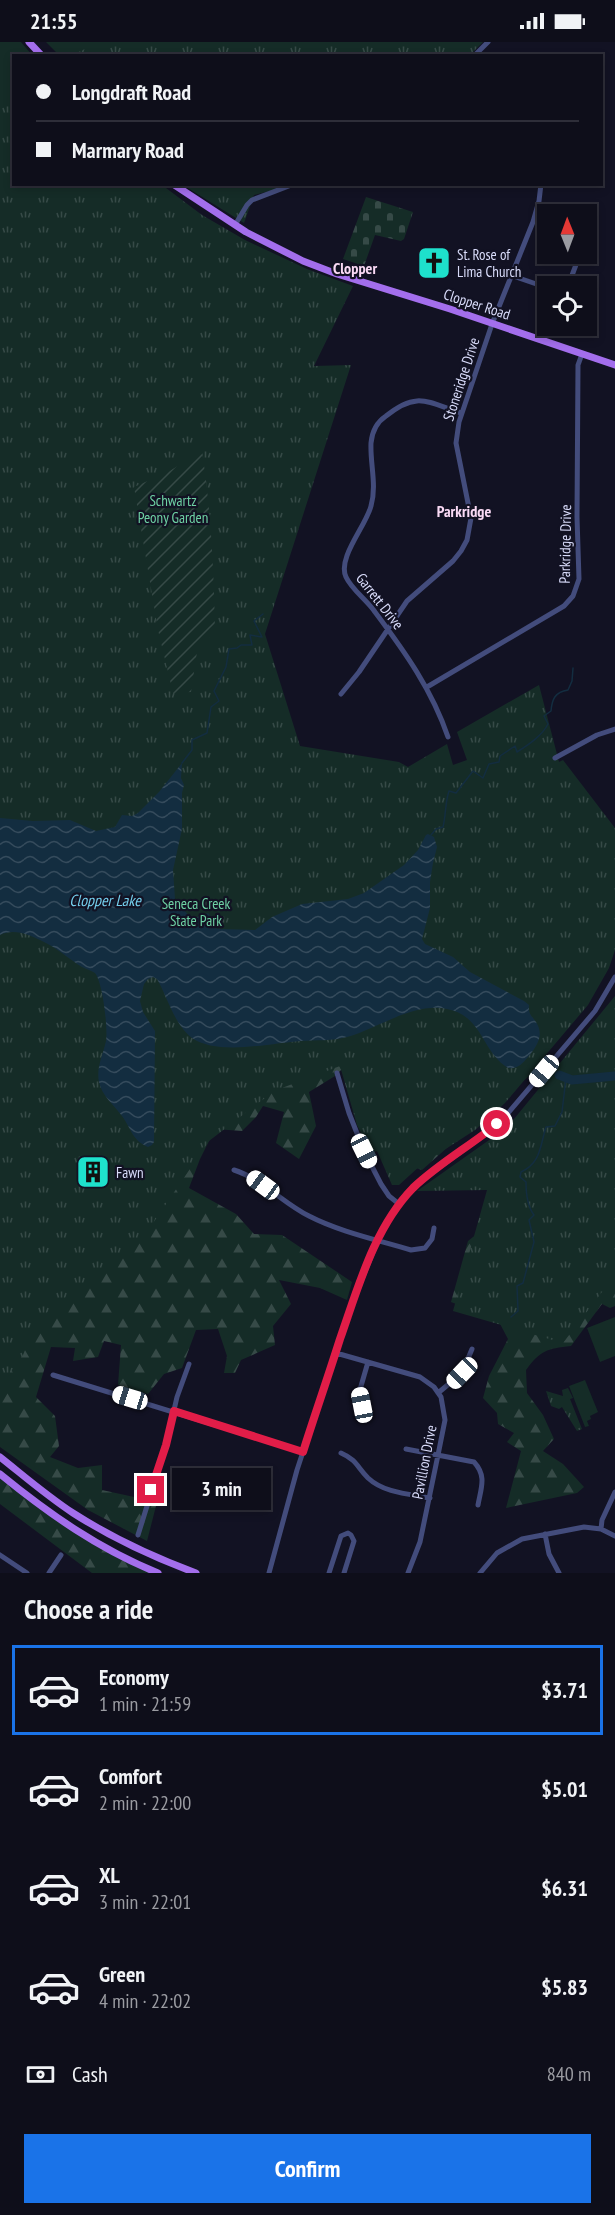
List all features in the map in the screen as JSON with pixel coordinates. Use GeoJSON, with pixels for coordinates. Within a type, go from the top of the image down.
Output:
{"type":"FeatureCollection","features":[{"type":"Feature","properties":{"kind":"main road"},"geometry":{"type":"LineString","coordinates":[[29,42],[40,54]]}},
{"type":"Feature","properties":{"kind":"main road","name":"Clopper Road"},"geometry":{"type":"LineString","coordinates":[[176,186],[269,245],[329,271],[615,365]]}},
{"type":"Feature","properties":{"kind":"main road"},"geometry":{"type":"LineString","coordinates":[[0,1456],[48,1495],[108,1534],[150,1555],[196,1573]]}},
{"type":"Feature","properties":{"kind":"main road"},"geometry":{"type":"LineString","coordinates":[[0,1474],[70,1528],[109,1550],[158,1573]]}},
{"type":"Feature","properties":{"kind":"street"},"geometry":{"type":"LineString","coordinates":[[476,54],[488,42]]}},
{"type":"Feature","properties":{"kind":"street"},"geometry":{"type":"LineString","coordinates":[[235,225],[252,200],[289,186]]}},
{"type":"Feature","properties":{"kind":"street","name":"Stoneridge Drive"},"geometry":{"type":"LineString","coordinates":[[341,694],[359,672],[406,601],[453,561],[467,540],[471,518],[456,443],[461,413],[492,324],[533,222],[541,186]]}},
{"type":"Feature","properties":{"kind":"street"},"geometry":{"type":"LineString","coordinates":[[513,276],[537,284]]}},
{"type":"Feature","properties":{"kind":"street","name":"Parkridge Drive"},"geometry":{"type":"LineString","coordinates":[[427,687],[564,606],[576,590],[579,579],[578,365],[582,354]]}},
{"type":"Feature","properties":{"kind":"street","name":"Garrett Drive"},"geometry":{"type":"LineString","coordinates":[[448,737],[440,713],[427,687],[387,628],[350,582],[344,571],[347,553],[365,524],[372,504],[374,487],[371,442],[374,430],[382,418],[399,405],[413,400],[426,401],[461,413]]}},
{"type":"Feature","properties":{"kind":"street"},"geometry":{"type":"LineString","coordinates":[[555,758],[597,735],[615,729]]}},
{"type":"Feature","properties":{"kind":"street"},"geometry":{"type":"LineString","coordinates":[[269,1573],[284,1512],[303,1452],[351,1306],[378,1240],[399,1204],[422,1180],[481,1137],[509,1112],[595,1011],[615,977]]}},
{"type":"Feature","properties":{"kind":"street"},"geometry":{"type":"LineString","coordinates":[[337,1072],[349,1113],[364,1151],[381,1184],[389,1196],[399,1204]]}},
{"type":"Feature","properties":{"kind":"street"},"geometry":{"type":"LineString","coordinates":[[234,1170],[250,1175],[289,1205],[310,1217],[411,1250],[424,1248],[432,1239],[434,1228]]}},
{"type":"Feature","properties":{"kind":"street"},"geometry":{"type":"LineString","coordinates":[[336,1353],[420,1377],[438,1393],[462,1373],[472,1349]]}},
{"type":"Feature","properties":{"kind":"street"},"geometry":{"type":"LineString","coordinates":[[362,1405],[359,1393],[368,1362]]}},
{"type":"Feature","properties":{"kind":"street"},"geometry":{"type":"LineString","coordinates":[[138,1535],[189,1364]]}},
{"type":"Feature","properties":{"kind":"street"},"geometry":{"type":"LineString","coordinates":[[53,1375],[303,1452]]}},
{"type":"Feature","properties":{"kind":"street","name":"Pavillion Drive"},"geometry":{"type":"LineString","coordinates":[[408,1573],[420,1542],[445,1420],[443,1404],[438,1393]]}},
{"type":"Feature","properties":{"kind":"street"},"geometry":{"type":"LineString","coordinates":[[406,1449],[474,1462],[483,1476],[478,1505]]}},
{"type":"Feature","properties":{"kind":"street"},"geometry":{"type":"LineString","coordinates":[[341,1453],[353,1459],[368,1478],[379,1486],[430,1498]]}},
{"type":"Feature","properties":{"kind":"street"},"geometry":{"type":"LineString","coordinates":[[601,1529],[602,1520],[615,1492]]}},
{"type":"Feature","properties":{"kind":"street"},"geometry":{"type":"LineString","coordinates":[[480,1573],[497,1553],[510,1544],[545,1534],[584,1527],[601,1529],[615,1536]]}},
{"type":"Feature","properties":{"kind":"street"},"geometry":{"type":"LineString","coordinates":[[329,1573],[340,1536],[348,1533],[354,1541],[344,1573]]}},
{"type":"Feature","properties":{"kind":"street"},"geometry":{"type":"LineString","coordinates":[[545,1534],[549,1554],[559,1573]]}},
{"type":"Feature","properties":{"kind":"street"},"geometry":{"type":"LineString","coordinates":[[0,1555],[27,1573]]}},
{"type":"Feature","properties":{"kind":"street"},"geometry":{"type":"LineString","coordinates":[[49,1573],[61,1555]]}},
{"type":"Feature","properties":{"kind":"green space"},"geometry":{"type":"Polygon","coordinates":[[[0,42],[21,42],[31,54],[12,54],[12,88],[0,94],[0,42]]]}},
{"type":"Feature","properties":{"kind":"green space"},"geometry":{"type":"Polygon","coordinates":[[[46,42],[105,42],[81,54],[58,54],[46,42]]]}},
{"type":"Feature","properties":{"kind":"green space"},"geometry":{"type":"Polygon","coordinates":[[[100,42],[483,42],[471,54],[74,54],[100,42]]]}},
{"type":"Feature","properties":{"kind":"green space","name":"Seneca Creek State Park"},"geometry":{"type":"Polygon","coordinates":[[[12,84],[12,186],[163,186],[202,215],[245,240],[307,269],[353,286],[314,366],[351,365],[265,634],[300,746],[399,762],[408,767],[447,744],[453,765],[467,760],[457,732],[539,685],[559,762],[563,760],[615,828],[615,950],[609,968],[588,1005],[505,1103],[475,1130],[421,1165],[399,1185],[392,1185],[377,1151],[371,1153],[357,1125],[340,1066],[274,1091],[209,1141],[149,1229],[38,1320],[23,1355],[0,1387],[0,90],[12,84]]]}},
{"type":"Feature","properties":{"kind":"green space"},"geometry":{"type":"Polygon","coordinates":[[[185,186],[289,186],[254,195],[244,223],[185,186]]]}},
{"type":"Feature","properties":{"kind":"green space"},"geometry":{"type":"Polygon","coordinates":[[[366,197],[413,212],[404,239],[401,241],[375,235],[364,266],[343,259],[366,197]]]}},
{"type":"Feature","properties":{"kind":"green space","name":"Schwartz Peony Garden"},"geometry":{"type":"Polygon","coordinates":[[[202,451],[212,541],[215,632],[197,652],[191,692],[173,693],[158,630],[134,487],[168,472],[202,451]]]}},
{"type":"Feature","properties":{"kind":"green space"},"geometry":{"type":"Polygon","coordinates":[[[0,935],[154,1059],[527,1058],[533,1073],[490,1108],[422,1170],[406,1165],[344,1067],[335,1076],[309,1092],[316,1126],[299,1159],[276,1143],[284,1112],[263,1106],[242,1131],[215,1129],[189,1188],[236,1214],[254,1234],[282,1235],[352,1282],[347,1300],[320,1288],[279,1280],[291,1304],[273,1326],[275,1345],[241,1360],[235,1373],[224,1373],[227,1356],[218,1329],[196,1330],[182,1368],[164,1374],[148,1394],[118,1385],[121,1345],[104,1341],[98,1357],[73,1361],[75,1348],[51,1347],[36,1397],[55,1416],[59,1446],[50,1457],[78,1468],[102,1465],[102,1490],[157,1502],[147,1541],[88,1510],[0,1447],[0,935]]]}},
{"type":"Feature","properties":{"kind":"green space"},"geometry":{"type":"Polygon","coordinates":[[[615,996],[615,1275],[563,1343],[453,1311],[487,1190],[417,1191],[492,1138],[514,1119],[615,996]]]}},
{"type":"Feature","properties":{"kind":"green space"},"geometry":{"type":"Polygon","coordinates":[[[615,1084],[615,1306],[610,1308],[602,1304],[571,1346],[556,1348],[540,1354],[526,1370],[527,1393],[543,1415],[554,1439],[543,1451],[563,1464],[584,1487],[577,1493],[506,1508],[521,1451],[507,1442],[514,1433],[498,1424],[497,1413],[483,1398],[489,1376],[508,1339],[498,1320],[451,1302],[468,1241],[483,1229],[490,1188],[615,1084]]]}},
{"type":"Feature","properties":{"kind":"green space"},"geometry":{"type":"Polygon","coordinates":[[[615,1317],[615,1356],[600,1362],[587,1328],[615,1317]]]}},
{"type":"Feature","properties":{"kind":"green space"},"geometry":{"type":"Polygon","coordinates":[[[585,1380],[598,1412],[590,1416],[591,1419],[587,1421],[589,1426],[585,1427],[569,1386],[585,1380]]]}},
{"type":"Feature","properties":{"kind":"green space"},"geometry":{"type":"Polygon","coordinates":[[[568,1388],[582,1429],[577,1431],[562,1407],[559,1409],[551,1406],[546,1391],[563,1396],[562,1390],[568,1388]]]}},
{"type":"Feature","properties":{"kind":"green space"},"geometry":{"type":"Polygon","coordinates":[[[0,1473],[71,1528],[159,1573],[92,1573],[0,1504],[0,1473]]]}},
{"type":"Feature","properties":{"kind":"water","name":"Clopper Lake"},"geometry":{"type":"Polygon","coordinates":[[[182,763],[181,778],[184,785],[182,829],[173,870],[175,899],[189,916],[195,918],[208,913],[212,918],[214,928],[255,930],[272,917],[302,904],[348,899],[364,893],[404,865],[418,850],[426,835],[434,837],[437,847],[430,882],[430,908],[422,939],[425,944],[453,957],[470,972],[529,1005],[530,1013],[539,1027],[540,1037],[522,1064],[508,1068],[492,1053],[468,1019],[447,1009],[434,1008],[408,1013],[359,1033],[330,1040],[245,1047],[203,1043],[192,1038],[180,1026],[157,979],[153,977],[144,984],[140,1001],[143,1012],[155,1031],[154,1142],[148,1147],[139,1141],[105,1096],[99,1082],[98,1072],[106,1041],[106,1027],[103,996],[95,973],[82,967],[49,944],[33,937],[17,932],[0,935],[0,818],[33,821],[70,820],[96,831],[115,827],[122,815],[132,816],[138,813],[159,792],[182,763]]]}},
{"type":"Feature","properties":{"kind":"waterway"},"geometry":{"type":"LineString","coordinates":[[182,763],[192,750],[192,740],[207,733],[211,707],[219,701],[214,691],[226,667],[229,649],[241,645],[252,645],[250,635],[262,637],[254,621],[263,614]]}},
{"type":"Feature","properties":{"kind":"waterway"},"geometry":{"type":"LineString","coordinates":[[431,835],[436,829],[443,827],[449,791],[456,793],[473,771],[483,778],[489,764],[499,762],[500,756],[515,746],[517,752],[542,732],[548,724],[544,716],[551,711],[557,694],[568,690],[572,681],[573,668]]}},
{"type":"Feature","properties":{"kind":"waterway"},"geometry":{"type":"LineString","coordinates":[[559,1075],[572,1080],[615,1076]]}},
{"type":"Feature","properties":{"kind":"waterway"},"geometry":{"type":"LineString","coordinates":[[511,1317],[518,1311],[517,1286],[523,1283],[534,1242],[529,1220],[534,1215],[528,1204],[526,1182],[520,1177],[521,1172],[536,1159],[546,1127],[555,1126],[562,1112],[566,1078]]}},
{"type":"Feature","properties":{"kind":"place","name":"St. Rose of Lima Church"},"geometry":{"type":"Point","coordinates":[434,263]}},
{"type":"Feature","properties":{"kind":"place","name":"Fawn"},"geometry":{"type":"Point","coordinates":[93,1172]}},
{"type":"Feature","properties":{"kind":"district","name":"Clopper"},"geometry":{"type":"Point","coordinates":[355,268]}},
{"type":"Feature","properties":{"kind":"district","name":"Parkridge"},"geometry":{"type":"Point","coordinates":[464,511]}},
{"type":"Feature","properties":{"kind":"route"},"geometry":{"type":"LineString","coordinates":[[151,1490],[166,1445],[174,1411],[303,1452],[351,1306],[378,1240],[391,1217],[399,1204],[422,1180],[497,1124]]}}]}
